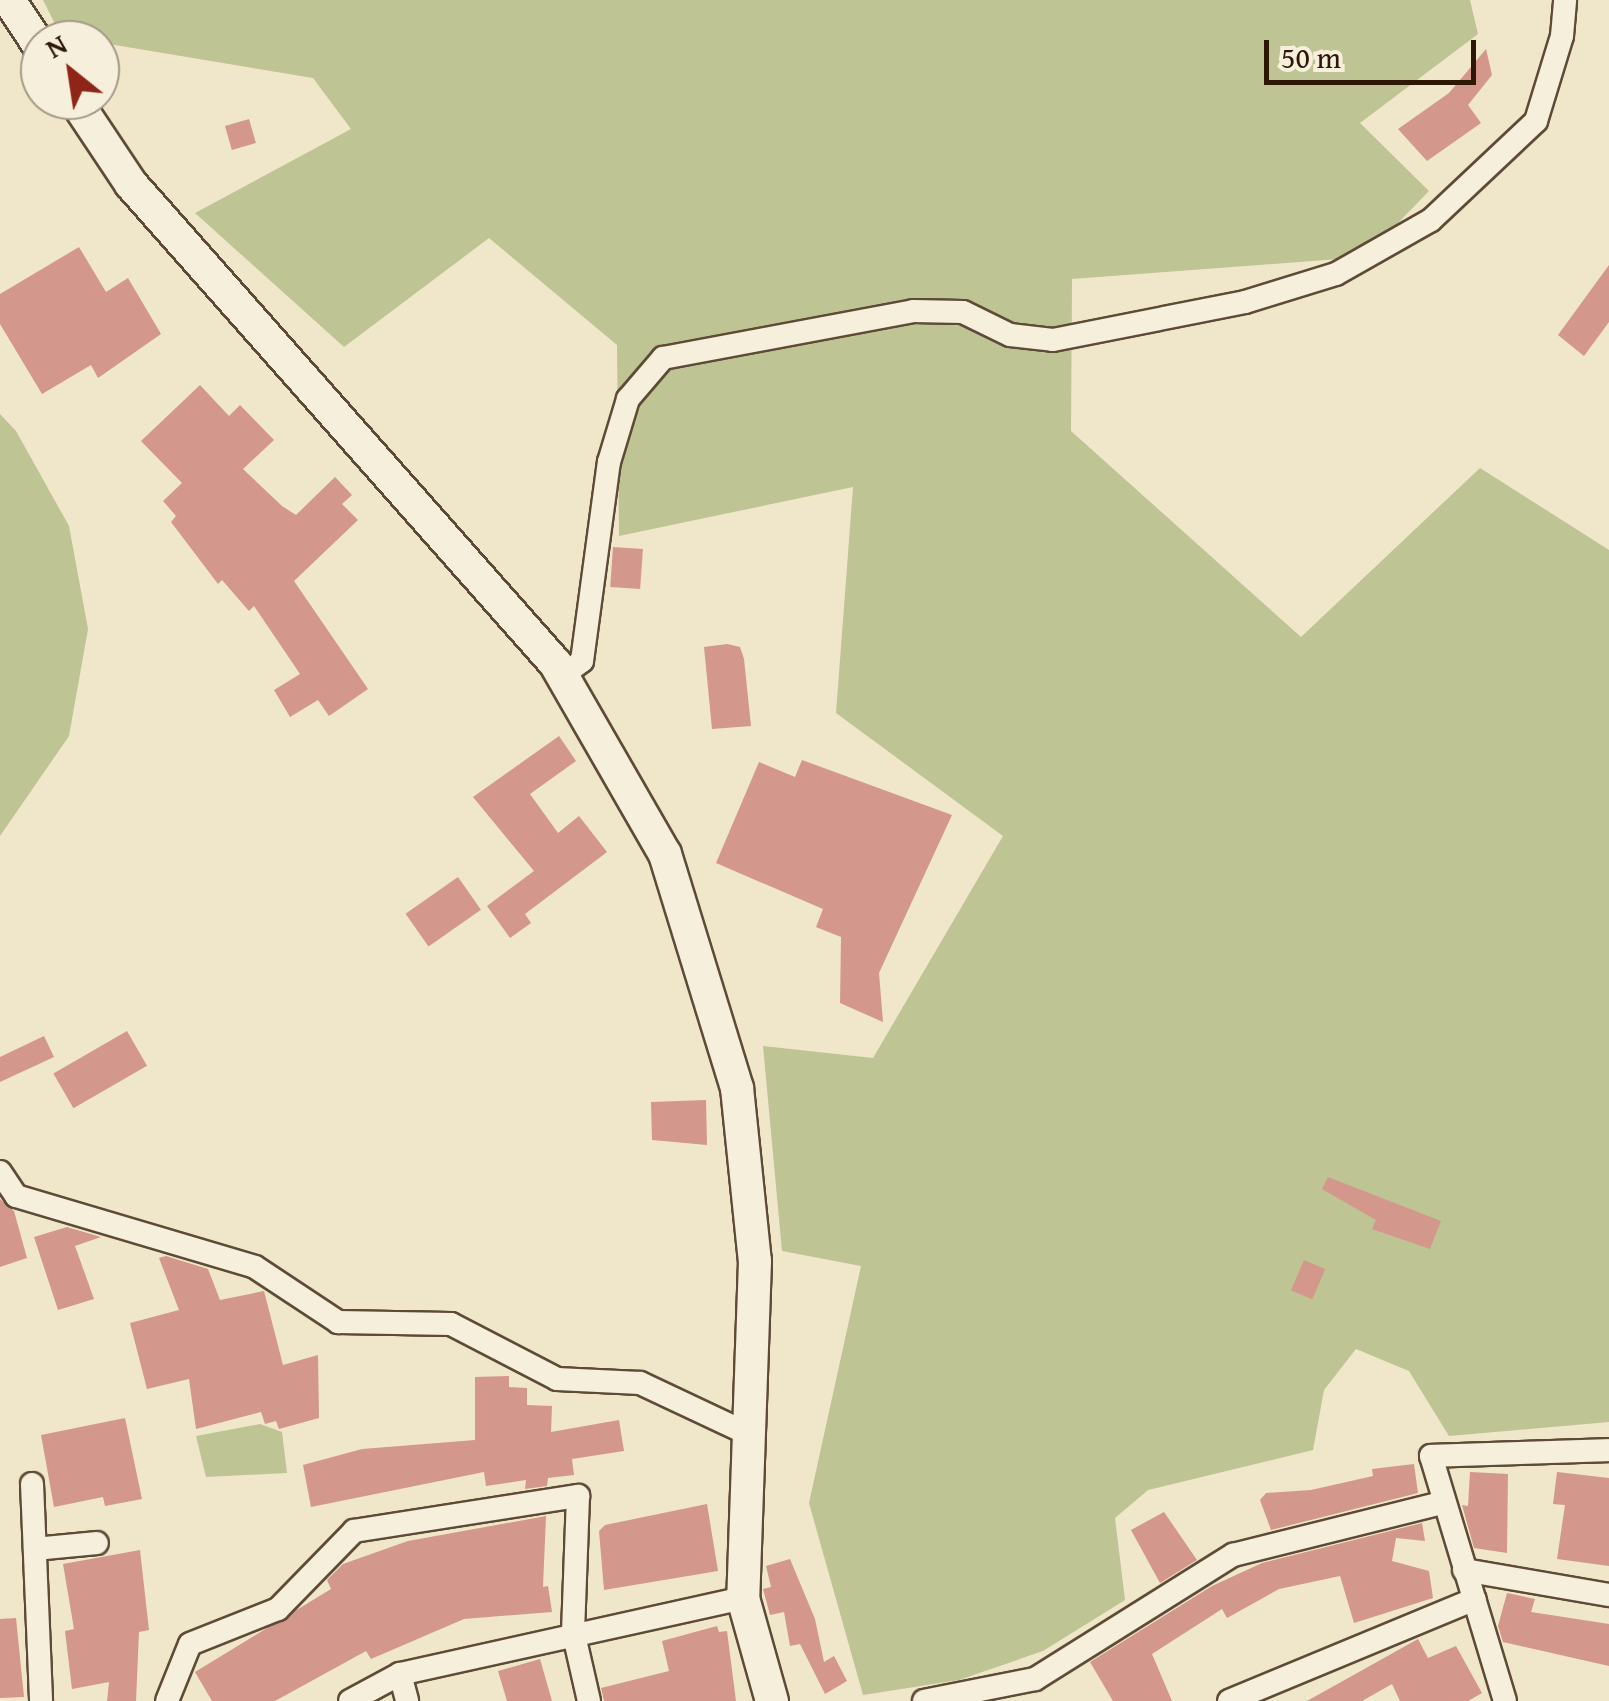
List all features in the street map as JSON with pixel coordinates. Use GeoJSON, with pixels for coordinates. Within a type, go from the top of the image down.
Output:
{"type":"FeatureCollection","features":[{"type":"Feature","properties":{"kind":"street"},"geometry":{"type":"LineString","coordinates":[[562,676],[582,662],[609,462],[628,399],[663,358],[913,311],[963,312],[1010,335],[1053,340],[1246,302],[1336,274],[1431,220],[1536,121],[1562,36],[1564,0]]}},
{"type":"Feature","properties":{"kind":"street"},"geometry":{"type":"LineString","coordinates":[[88,120],[131,184],[429,515],[562,676],[666,854],[737,1088],[755,1260],[744,1432],[742,1598],[772,1701]]}},
{"type":"Feature","properties":{"kind":"street"},"geometry":{"type":"LineString","coordinates":[[0,1172],[16,1196],[255,1267],[338,1322],[450,1324],[557,1379],[640,1384],[744,1432]]}},
{"type":"Feature","properties":{"kind":"street"},"geometry":{"type":"LineString","coordinates":[[1505,1701],[1430,1456],[1609,1450]]}},
{"type":"Feature","properties":{"kind":"street"},"geometry":{"type":"LineString","coordinates":[[32,1484],[41,1701]]}},
{"type":"Feature","properties":{"kind":"street"},"geometry":{"type":"LineString","coordinates":[[167,1701],[190,1644],[278,1608],[354,1531],[578,1496],[572,1631],[589,1701]]}},
{"type":"Feature","properties":{"kind":"street"},"geometry":{"type":"LineString","coordinates":[[924,1701],[1039,1690],[1233,1555],[1442,1503]]}},
{"type":"Feature","properties":{"kind":"street"},"geometry":{"type":"LineString","coordinates":[[35,1549],[97,1542]]}},
{"type":"Feature","properties":{"kind":"street"},"geometry":{"type":"LineString","coordinates":[[1464,1570],[1609,1595]]}},
{"type":"Feature","properties":{"kind":"street"},"geometry":{"type":"LineString","coordinates":[[350,1701],[400,1674],[572,1631],[742,1598]]}},
{"type":"Feature","properties":{"kind":"street"},"geometry":{"type":"LineString","coordinates":[[1229,1701],[1475,1599]]}},
{"type":"Feature","properties":{"kind":"street"},"geometry":{"type":"LineString","coordinates":[[400,1674],[407,1701]]}},
{"type":"Feature","properties":{"kind":"green space"},"geometry":{"type":"Polygon","coordinates":[[[43,0],[1470,0],[1478,34],[1360,123],[1429,191],[1365,257],[1072,279],[1071,431],[1301,637],[1480,468],[1609,550],[1609,1422],[1449,1436],[1409,1371],[1356,1349],[1324,1390],[1313,1450],[1148,1490],[1115,1518],[1125,1600],[1043,1651],[959,1680],[863,1695],[809,1503],[861,1266],[782,1251],[763,1046],[873,1058],[1003,836],[836,713],[853,487],[619,536],[617,345],[489,238],[344,347],[195,213],[351,129],[313,78],[120,46],[120,20],[53,20],[43,0]]]}},
{"type":"Feature","properties":{"kind":"green space"},"geometry":{"type":"Polygon","coordinates":[[[0,414],[16,431],[69,526],[88,629],[69,736],[0,836],[0,414]]]}},
{"type":"Feature","properties":{"kind":"green space"},"geometry":{"type":"Polygon","coordinates":[[[260,1424],[282,1432],[287,1473],[206,1477],[196,1436],[260,1424]]]}},
{"type":"Feature","properties":{"kind":"building"},"geometry":{"type":"Polygon","coordinates":[[[1486,49],[1492,75],[1468,105],[1481,123],[1427,161],[1398,129],[1449,93],[1486,49]]]}},
{"type":"Feature","properties":{"kind":"building"},"geometry":{"type":"Polygon","coordinates":[[[249,119],[256,143],[232,150],[225,126],[249,119]]]}},
{"type":"Feature","properties":{"kind":"building"},"geometry":{"type":"Polygon","coordinates":[[[79,247],[106,292],[128,278],[161,334],[98,378],[91,365],[42,394],[0,324],[0,294],[79,247]]]}},
{"type":"Feature","properties":{"kind":"building"},"geometry":{"type":"Polygon","coordinates":[[[1609,265],[1609,322],[1584,356],[1558,335],[1609,265]]]}},
{"type":"Feature","properties":{"kind":"building"},"geometry":{"type":"Polygon","coordinates":[[[200,385],[229,416],[240,405],[274,440],[243,469],[282,506],[296,515],[335,477],[352,495],[342,504],[358,520],[294,581],[368,689],[329,716],[318,700],[290,717],[274,690],[300,674],[254,606],[249,611],[222,580],[218,584],[171,522],[176,516],[163,501],[182,483],[141,441],[200,385]]]}},
{"type":"Feature","properties":{"kind":"building"},"geometry":{"type":"Polygon","coordinates":[[[613,547],[643,549],[640,589],[610,587],[613,547]]]}},
{"type":"Feature","properties":{"kind":"building"},"geometry":{"type":"Polygon","coordinates":[[[704,647],[740,647],[744,659],[751,726],[712,729],[704,647]]]}},
{"type":"Feature","properties":{"kind":"building"},"geometry":{"type":"Polygon","coordinates":[[[559,736],[576,761],[530,794],[558,833],[579,816],[607,852],[525,914],[531,923],[510,938],[487,906],[534,871],[473,797],[559,736]]]}},
{"type":"Feature","properties":{"kind":"building"},"geometry":{"type":"Polygon","coordinates":[[[802,760],[952,815],[879,973],[883,1022],[840,1003],[841,937],[816,927],[823,909],[716,863],[759,762],[795,777],[802,760]]]}},
{"type":"Feature","properties":{"kind":"building"},"geometry":{"type":"Polygon","coordinates":[[[458,877],[481,910],[429,946],[406,914],[458,877]]]}},
{"type":"Feature","properties":{"kind":"building"},"geometry":{"type":"Polygon","coordinates":[[[127,1031],[147,1066],[73,1108],[53,1074],[127,1031]]]}},
{"type":"Feature","properties":{"kind":"building"},"geometry":{"type":"Polygon","coordinates":[[[44,1036],[54,1057],[0,1082],[0,1057],[44,1036]]]}},
{"type":"Feature","properties":{"kind":"building"},"geometry":{"type":"Polygon","coordinates":[[[706,1100],[707,1145],[652,1140],[651,1102],[706,1100]]]}},
{"type":"Feature","properties":{"kind":"building"},"geometry":{"type":"Polygon","coordinates":[[[1328,1177],[1441,1221],[1430,1249],[1372,1229],[1376,1220],[1322,1189],[1328,1177]]]}},
{"type":"Feature","properties":{"kind":"building"},"geometry":{"type":"Polygon","coordinates":[[[0,1199],[14,1211],[27,1258],[0,1267],[0,1199]]]}},
{"type":"Feature","properties":{"kind":"building"},"geometry":{"type":"Polygon","coordinates":[[[67,1227],[101,1237],[75,1246],[94,1299],[58,1310],[34,1237],[67,1227]]]}},
{"type":"Feature","properties":{"kind":"building"},"geometry":{"type":"Polygon","coordinates":[[[166,1256],[208,1269],[220,1300],[264,1291],[283,1365],[318,1355],[319,1418],[279,1429],[276,1421],[265,1424],[261,1412],[196,1429],[189,1379],[147,1389],[130,1323],[179,1310],[159,1258],[166,1256]]]}},
{"type":"Feature","properties":{"kind":"building"},"geometry":{"type":"Polygon","coordinates":[[[1304,1260],[1325,1269],[1312,1299],[1291,1290],[1304,1260]]]}},
{"type":"Feature","properties":{"kind":"building"},"geometry":{"type":"Polygon","coordinates":[[[509,1376],[509,1387],[527,1388],[527,1405],[552,1406],[551,1432],[619,1420],[624,1451],[572,1459],[574,1475],[548,1478],[547,1486],[525,1489],[526,1480],[486,1486],[484,1472],[311,1507],[303,1465],[362,1449],[475,1440],[475,1377],[509,1376]]]}},
{"type":"Feature","properties":{"kind":"building"},"geometry":{"type":"Polygon","coordinates":[[[125,1418],[142,1499],[105,1506],[103,1497],[54,1507],[41,1435],[125,1418]]]}},
{"type":"Feature","properties":{"kind":"building"},"geometry":{"type":"Polygon","coordinates":[[[1414,1464],[1418,1493],[1271,1530],[1260,1500],[1266,1493],[1311,1490],[1373,1476],[1372,1469],[1414,1464]]]}},
{"type":"Feature","properties":{"kind":"building"},"geometry":{"type":"Polygon","coordinates":[[[1470,1472],[1508,1474],[1507,1553],[1474,1548],[1462,1505],[1468,1506],[1470,1472]]]}},
{"type":"Feature","properties":{"kind":"building"},"geometry":{"type":"Polygon","coordinates":[[[1557,1472],[1609,1478],[1609,1566],[1557,1559],[1565,1505],[1553,1504],[1557,1472]]]}},
{"type":"Feature","properties":{"kind":"building"},"geometry":{"type":"Polygon","coordinates":[[[707,1504],[718,1571],[604,1590],[599,1531],[605,1525],[707,1504]]]}},
{"type":"Feature","properties":{"kind":"building"},"geometry":{"type":"Polygon","coordinates":[[[1164,1512],[1197,1560],[1160,1583],[1131,1530],[1164,1512]]]}},
{"type":"Feature","properties":{"kind":"building"},"geometry":{"type":"Polygon","coordinates":[[[546,1516],[543,1587],[548,1586],[552,1612],[464,1619],[371,1659],[366,1651],[275,1701],[212,1701],[195,1672],[331,1589],[327,1580],[343,1564],[408,1541],[546,1516]]]}},
{"type":"Feature","properties":{"kind":"building"},"geometry":{"type":"Polygon","coordinates":[[[1422,1523],[1425,1541],[1396,1538],[1392,1561],[1429,1571],[1433,1598],[1354,1623],[1340,1576],[1279,1589],[1227,1618],[1222,1609],[1152,1654],[1172,1701],[1113,1701],[1090,1662],[1212,1586],[1262,1563],[1422,1523]]]}},
{"type":"Feature","properties":{"kind":"building"},"geometry":{"type":"Polygon","coordinates":[[[140,1550],[149,1630],[139,1632],[136,1701],[107,1701],[109,1682],[72,1689],[65,1631],[74,1629],[63,1564],[140,1550]]]}},
{"type":"Feature","properties":{"kind":"building"},"geometry":{"type":"Polygon","coordinates":[[[790,1559],[815,1619],[824,1662],[834,1656],[847,1681],[825,1694],[800,1644],[790,1646],[784,1612],[770,1615],[763,1589],[771,1587],[766,1566],[790,1559]]]}},
{"type":"Feature","properties":{"kind":"building"},"geometry":{"type":"Polygon","coordinates":[[[1507,1593],[1535,1599],[1531,1612],[1609,1624],[1609,1666],[1503,1642],[1498,1626],[1507,1593]]]}},
{"type":"Feature","properties":{"kind":"building"},"geometry":{"type":"Polygon","coordinates":[[[16,1618],[24,1697],[0,1698],[0,1619],[16,1618]]]}},
{"type":"Feature","properties":{"kind":"building"},"geometry":{"type":"Polygon","coordinates":[[[717,1626],[719,1632],[727,1631],[736,1701],[604,1701],[601,1688],[669,1671],[662,1641],[717,1626]]]}},
{"type":"Feature","properties":{"kind":"building"},"geometry":{"type":"Polygon","coordinates":[[[1418,1639],[1428,1658],[1456,1646],[1482,1693],[1468,1701],[1400,1701],[1392,1684],[1362,1701],[1307,1701],[1418,1639]]]}},
{"type":"Feature","properties":{"kind":"building"},"geometry":{"type":"Polygon","coordinates":[[[540,1659],[552,1701],[507,1701],[498,1671],[540,1659]]]}}]}
